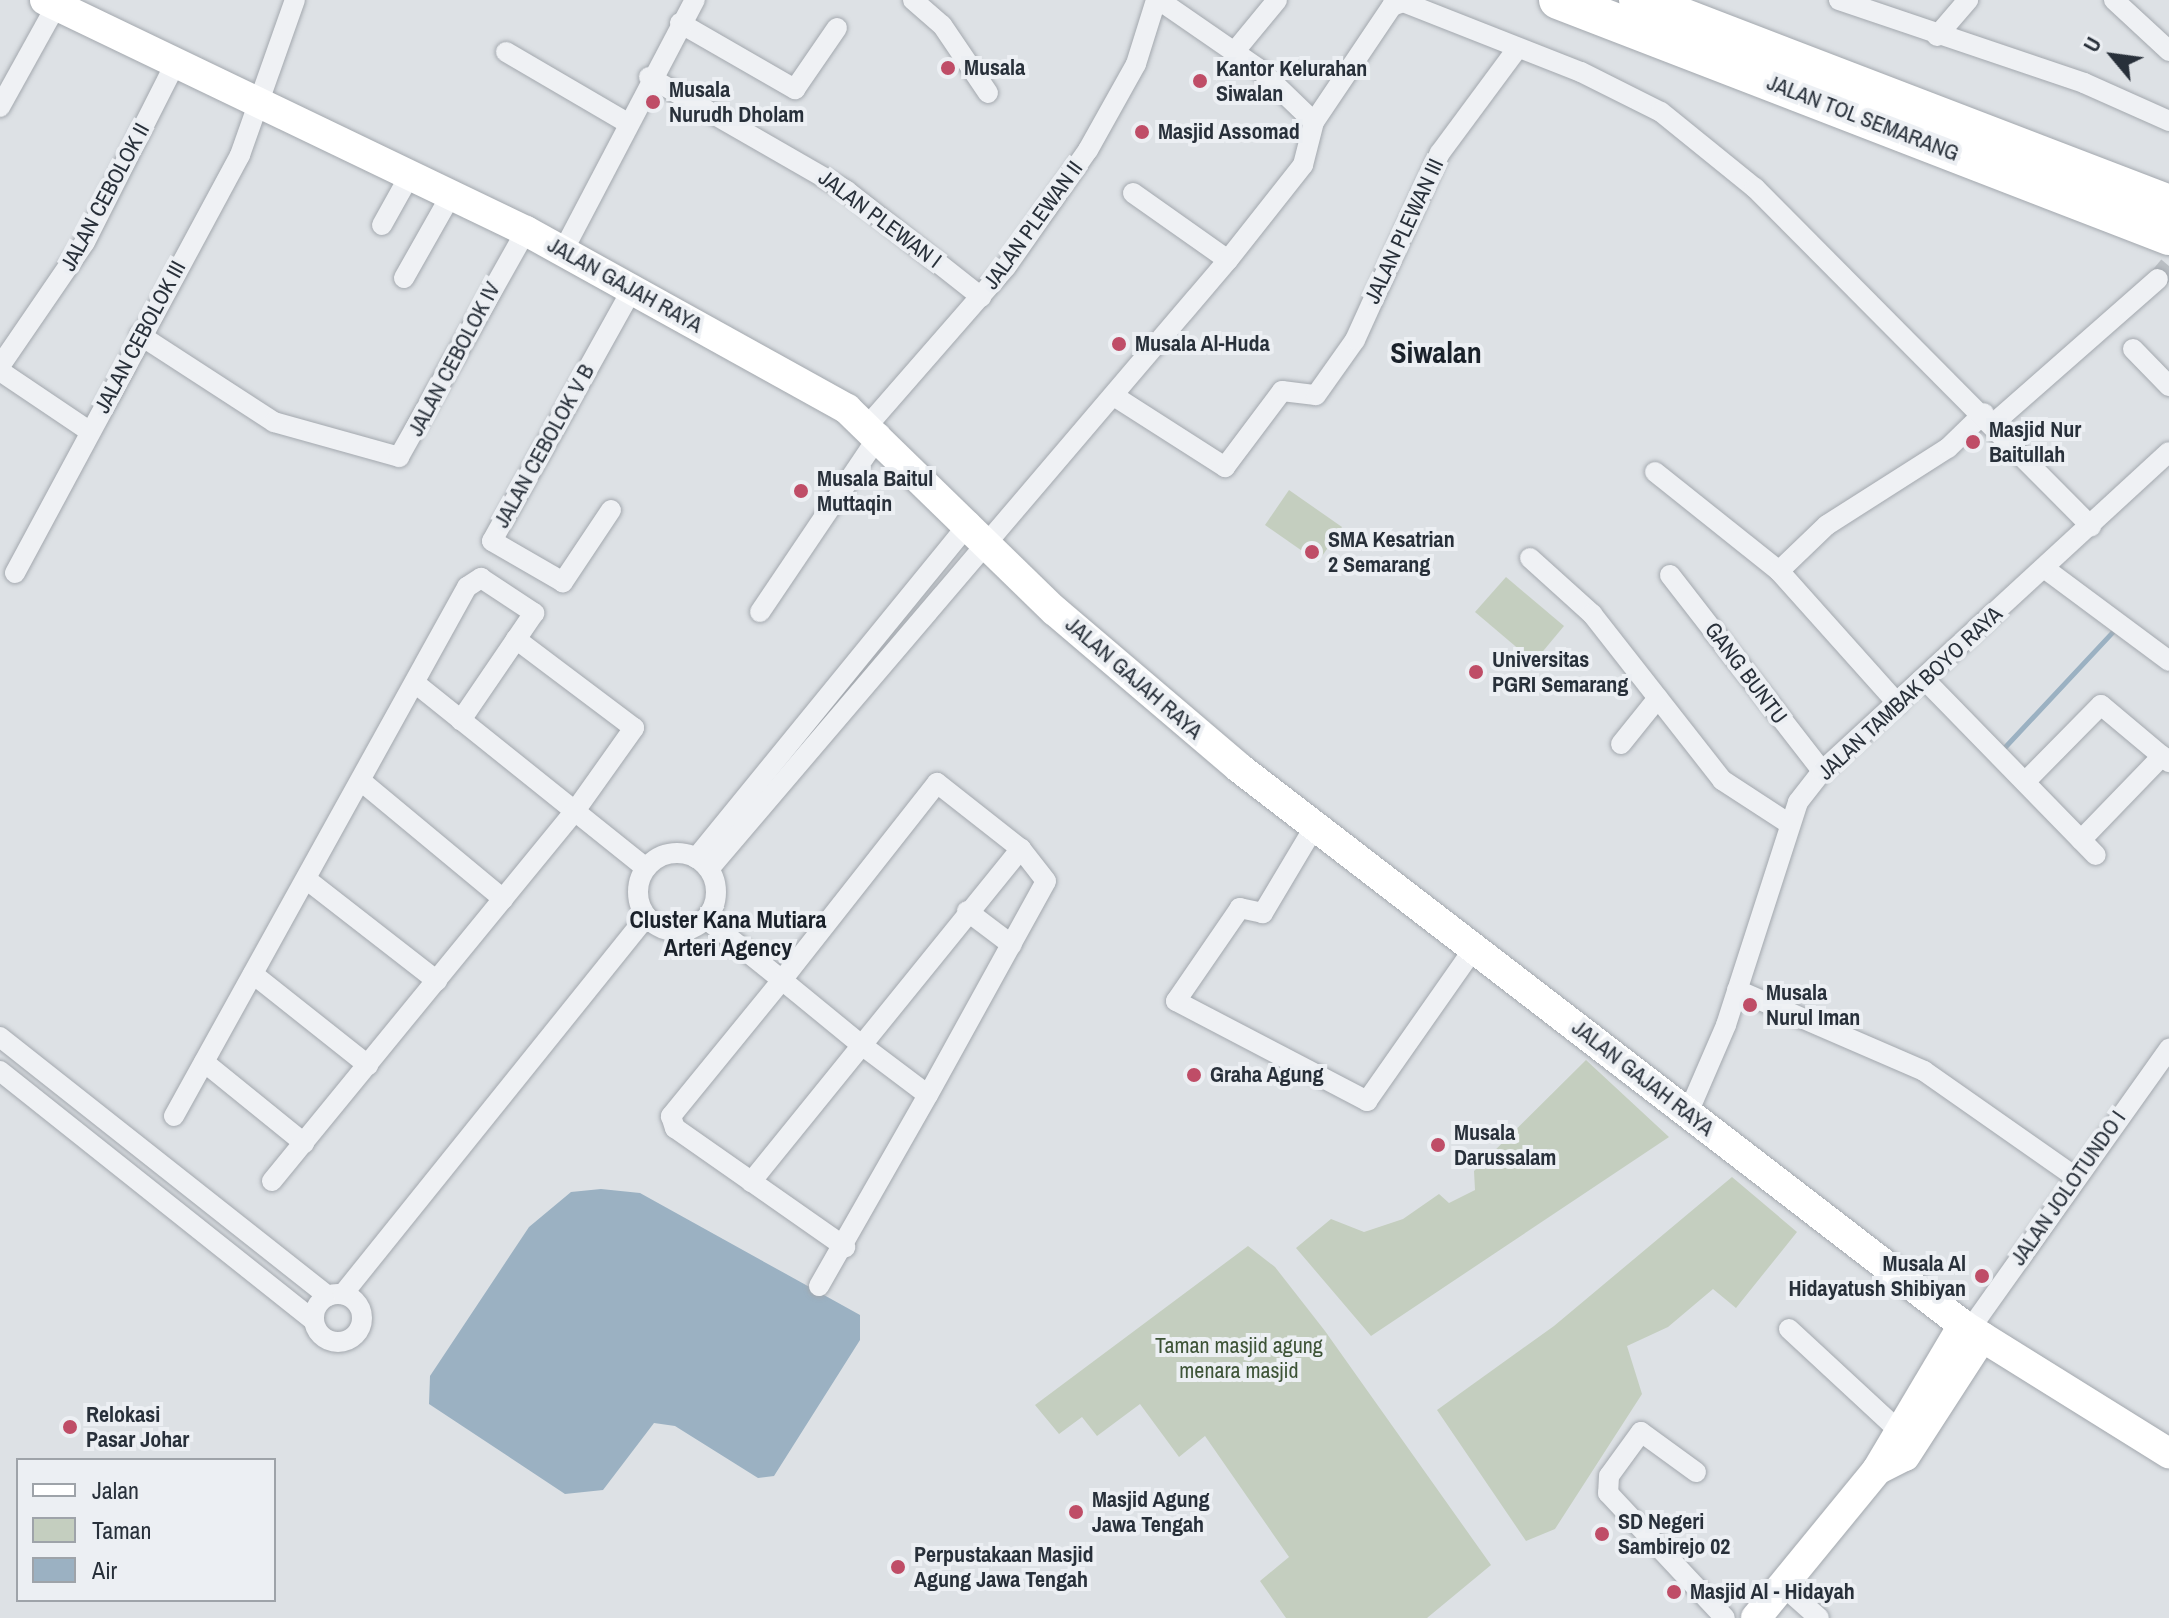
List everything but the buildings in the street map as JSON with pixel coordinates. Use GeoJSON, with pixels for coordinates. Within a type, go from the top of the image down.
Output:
{"type":"FeatureCollection","features":[{"type":"Feature","properties":{"kind":"highway","name":"JALAN TOL SEMARANG"},"geometry":{"type":"LineString","coordinates":[[1558,0],[2169,236]]}},
{"type":"Feature","properties":{"kind":"highway","name":"JALAN TOL SEMARANG"},"geometry":{"type":"LineString","coordinates":[[1638,0],[2169,204]]}},
{"type":"Feature","properties":{"kind":"main road","name":"JALAN GAJAH RAYA"},"geometry":{"type":"LineString","coordinates":[[50,3],[259,99],[526,231],[874,429],[1131,680],[1972,1330],[2169,1453]]}},
{"type":"Feature","properties":{"kind":"main road"},"geometry":{"type":"LineString","coordinates":[[1756,1618],[1877,1470],[1897,1429],[1972,1330]]}},
{"type":"Feature","properties":{"kind":"main road"},"geometry":{"type":"LineString","coordinates":[[1877,1470],[1905,1456],[1972,1330]]}},
{"type":"Feature","properties":{"kind":"street","name":"JALAN CEBOLOK III"},"geometry":{"type":"LineString","coordinates":[[15,573],[140,335],[228,179],[295,0]]}},
{"type":"Feature","properties":{"kind":"street"},"geometry":{"type":"LineString","coordinates":[[563,251],[649,77],[695,0]]}},
{"type":"Feature","properties":{"kind":"street"},"geometry":{"type":"LineString","coordinates":[[913,0],[942,25],[988,93]]}},
{"type":"Feature","properties":{"kind":"street","name":"JALAN PLEWAN II"},"geometry":{"type":"LineString","coordinates":[[760,612],[874,429],[981,297],[1088,150],[1136,64],[1157,0],[1235,51],[1314,122]]}},
{"type":"Feature","properties":{"kind":"street"},"geometry":{"type":"LineString","coordinates":[[1235,51],[1277,0]]}},
{"type":"Feature","properties":{"kind":"street"},"geometry":{"type":"LineString","coordinates":[[1839,0],[1937,36],[2084,83],[2169,121]]}},
{"type":"Feature","properties":{"kind":"street"},"geometry":{"type":"LineString","coordinates":[[1937,36],[1968,0]]}},
{"type":"Feature","properties":{"kind":"street"},"geometry":{"type":"LineString","coordinates":[[702,863],[898,606],[1114,396],[1228,260],[1303,165],[1314,122],[1392,6],[1403,2],[1619,88],[1716,155],[1989,418],[2091,526]]}},
{"type":"Feature","properties":{"kind":"street"},"geometry":{"type":"LineString","coordinates":[[0,107],[50,3]]}},
{"type":"Feature","properties":{"kind":"street"},"geometry":{"type":"LineString","coordinates":[[2124,3],[2169,51]]}},
{"type":"Feature","properties":{"kind":"street"},"geometry":{"type":"LineString","coordinates":[[680,23],[795,89],[837,28]]}},
{"type":"Feature","properties":{"kind":"street","name":"JALAN PLEWAN III"},"geometry":{"type":"LineString","coordinates":[[1114,396],[1225,467],[1282,391],[1316,395],[1355,340],[1440,153],[1517,49]]}},
{"type":"Feature","properties":{"kind":"street"},"geometry":{"type":"LineString","coordinates":[[506,52],[626,122]]}},
{"type":"Feature","properties":{"kind":"street","name":"JALAN CEBOLOK II"},"geometry":{"type":"LineString","coordinates":[[89,431],[0,369],[85,242],[176,62]]}},
{"type":"Feature","properties":{"kind":"street","name":"JALAN PLEWAN I"},"geometry":{"type":"LineString","coordinates":[[649,77],[847,191],[981,297]]}},
{"type":"Feature","properties":{"kind":"street"},"geometry":{"type":"LineString","coordinates":[[382,225],[411,173]]}},
{"type":"Feature","properties":{"kind":"street"},"geometry":{"type":"LineString","coordinates":[[404,278],[452,193]]}},
{"type":"Feature","properties":{"kind":"street"},"geometry":{"type":"LineString","coordinates":[[1133,193],[1228,260]]}},
{"type":"Feature","properties":{"kind":"street","name":"JALAN CEBOLOK IV"},"geometry":{"type":"LineString","coordinates":[[140,335],[274,422],[399,457],[526,231]]}},
{"type":"Feature","properties":{"kind":"street"},"geometry":{"type":"LineString","coordinates":[[1779,571],[1827,525],[1948,448],[1989,418],[2158,279]]}},
{"type":"Feature","properties":{"kind":"street","name":"JALAN CEBOLOK V B"},"geometry":{"type":"LineString","coordinates":[[611,510],[563,582],[492,541],[632,289]]}},
{"type":"Feature","properties":{"kind":"street"},"geometry":{"type":"LineString","coordinates":[[2133,349],[2169,386]]}},
{"type":"Feature","properties":{"kind":"street","name":"JALAN TAMBAK BOYO RAYA"},"geometry":{"type":"LineString","coordinates":[[1688,1113],[1737,990],[1788,823],[1822,771],[1926,681],[2169,452]]}},
{"type":"Feature","properties":{"kind":"street"},"geometry":{"type":"LineString","coordinates":[[1655,472],[1779,571],[1898,704]]}},
{"type":"Feature","properties":{"kind":"street"},"geometry":{"type":"LineString","coordinates":[[702,863],[917,620],[977,529]]}},
{"type":"Feature","properties":{"kind":"street"},"geometry":{"type":"LineString","coordinates":[[1530,558],[1592,614],[1722,780],[1788,823]]}},
{"type":"Feature","properties":{"kind":"street"},"geometry":{"type":"LineString","coordinates":[[2044,568],[2169,661]]}},
{"type":"Feature","properties":{"kind":"street","name":"GANG BUNTU"},"geometry":{"type":"LineString","coordinates":[[1670,575],[1822,771]]}},
{"type":"Feature","properties":{"kind":"street"},"geometry":{"type":"LineString","coordinates":[[174,1116],[475,579],[534,613],[461,720]]}},
{"type":"Feature","properties":{"kind":"street"},"geometry":{"type":"LineString","coordinates":[[898,606],[917,620]]}},
{"type":"Feature","properties":{"kind":"street"},"geometry":{"type":"LineString","coordinates":[[272,1181],[575,811],[633,723],[516,639]]}},
{"type":"Feature","properties":{"kind":"street"},"geometry":{"type":"LineString","coordinates":[[1926,681],[2096,855]]}},
{"type":"Feature","properties":{"kind":"street"},"geometry":{"type":"LineString","coordinates":[[415,683],[646,868]]}},
{"type":"Feature","properties":{"kind":"street"},"geometry":{"type":"LineString","coordinates":[[1621,744],[1658,698]]}},
{"type":"Feature","properties":{"kind":"street"},"geometry":{"type":"LineString","coordinates":[[2025,782],[2101,705],[2166,759],[2081,840]]}},
{"type":"Feature","properties":{"kind":"street"},"geometry":{"type":"LineString","coordinates":[[361,781],[503,899]]}},
{"type":"Feature","properties":{"kind":"street"},"geometry":{"type":"LineString","coordinates":[[819,1286],[845,1247],[1046,881],[1021,849],[937,783],[671,1116],[675,1128],[845,1247]]}},
{"type":"Feature","properties":{"kind":"street"},"geometry":{"type":"LineString","coordinates":[[1316,824],[1263,913],[1240,908],[1176,1001],[1367,1101],[1475,947]]}},
{"type":"Feature","properties":{"kind":"street"},"geometry":{"type":"LineString","coordinates":[[751,1182],[859,1043],[1021,849]]}},
{"type":"Feature","properties":{"kind":"street"},"geometry":{"type":"LineString","coordinates":[[669,854],[702,863],[716,895],[706,919],[676,932],[646,917],[638,892],[646,868],[669,854]]}},
{"type":"Feature","properties":{"kind":"street"},"geometry":{"type":"LineString","coordinates":[[306,879],[437,981]]}},
{"type":"Feature","properties":{"kind":"street"},"geometry":{"type":"LineString","coordinates":[[967,911],[1012,945]]}},
{"type":"Feature","properties":{"kind":"street"},"geometry":{"type":"LineString","coordinates":[[314,1321],[646,917]]}},
{"type":"Feature","properties":{"kind":"street"},"geometry":{"type":"LineString","coordinates":[[706,919],[928,1095]]}},
{"type":"Feature","properties":{"kind":"street"},"geometry":{"type":"LineString","coordinates":[[253,974],[368,1065]]}},
{"type":"Feature","properties":{"kind":"street"},"geometry":{"type":"LineString","coordinates":[[1737,990],[1924,1071],[2074,1176]]}},
{"type":"Feature","properties":{"kind":"street"},"geometry":{"type":"LineString","coordinates":[[0,1037],[362,1315],[355,1336],[326,1340],[314,1321],[0,1071]]}},
{"type":"Feature","properties":{"kind":"street","name":"JALAN JOLOTUNDO I"},"geometry":{"type":"LineString","coordinates":[[1972,1330],[2074,1176],[2169,1049]]}},
{"type":"Feature","properties":{"kind":"street"},"geometry":{"type":"LineString","coordinates":[[204,1062],[304,1143]]}},
{"type":"Feature","properties":{"kind":"street"},"geometry":{"type":"LineString","coordinates":[[1789,1329],[1897,1429]]}},
{"type":"Feature","properties":{"kind":"street"},"geometry":{"type":"LineString","coordinates":[[1696,1472],[1641,1432],[1609,1476],[1608,1493],[1725,1618]]}},
{"type":"Feature","properties":{"kind":"street"},"geometry":{"type":"LineString","coordinates":[[1783,1586],[1819,1618]]}},
{"type":"Feature","properties":{"kind":"green space"},"geometry":{"type":"Polygon","coordinates":[[[1289,490],[1342,527],[1318,562],[1265,525],[1289,490]]]}},
{"type":"Feature","properties":{"kind":"green space"},"geometry":{"type":"Polygon","coordinates":[[[1506,577],[1564,626],[1534,662],[1475,612],[1506,577]]]}},
{"type":"Feature","properties":{"kind":"green space"},"geometry":{"type":"Polygon","coordinates":[[[1586,1060],[1669,1137],[1371,1336],[1296,1248],[1331,1219],[1364,1232],[1403,1219],[1439,1194],[1449,1203],[1475,1190],[1474,1171],[1586,1060]]]}},
{"type":"Feature","properties":{"kind":"green space"},"geometry":{"type":"Polygon","coordinates":[[[1732,1177],[1797,1232],[1736,1308],[1713,1289],[1668,1327],[1627,1346],[1642,1394],[1555,1529],[1526,1541],[1437,1410],[1554,1326],[1732,1177]]]}},
{"type":"Feature","properties":{"kind":"green space","name":"Taman masjid agung menara masjid"},"geometry":{"type":"Polygon","coordinates":[[[1248,1246],[1275,1267],[1325,1331],[1491,1565],[1427,1618],[1286,1618],[1260,1581],[1289,1557],[1205,1436],[1179,1457],[1140,1404],[1097,1436],[1082,1417],[1059,1434],[1035,1405],[1248,1246]]]}},
{"type":"Feature","properties":{"kind":"water"},"geometry":{"type":"Polygon","coordinates":[[[601,1189],[640,1193],[860,1315],[860,1340],[774,1476],[758,1478],[675,1426],[654,1423],[603,1490],[565,1494],[429,1404],[430,1376],[529,1227],[571,1192],[601,1189]]]}},
{"type":"Feature","properties":{"kind":"waterway"},"geometry":{"type":"LineString","coordinates":[[2000,752],[2116,628]]}},
{"type":"Feature","properties":{"kind":"tunnel"},"geometry":{"type":"LineString","coordinates":[[2158,279],[2169,266]]}},
{"type":"Feature","properties":{"kind":"place","name":"Musala"},"geometry":{"type":"Point","coordinates":[948,68]}},
{"type":"Feature","properties":{"kind":"place","name":"Kantor Kelurahan Siwalan"},"geometry":{"type":"Point","coordinates":[1200,81]}},
{"type":"Feature","properties":{"kind":"place","name":"Musala Nurudh Dholam"},"geometry":{"type":"Point","coordinates":[653,102]}},
{"type":"Feature","properties":{"kind":"place","name":"Masjid Assomad"},"geometry":{"type":"Point","coordinates":[1142,132]}},
{"type":"Feature","properties":{"kind":"place","name":"Musala Al-Huda"},"geometry":{"type":"Point","coordinates":[1119,344]}},
{"type":"Feature","properties":{"kind":"place","name":"Masjid Nur Baitullah"},"geometry":{"type":"Point","coordinates":[1973,442]}},
{"type":"Feature","properties":{"kind":"place","name":"Musala Baitul Muttaqin"},"geometry":{"type":"Point","coordinates":[801,491]}},
{"type":"Feature","properties":{"kind":"place","name":"SMA Kesatrian 2 Semarang"},"geometry":{"type":"Point","coordinates":[1312,552]}},
{"type":"Feature","properties":{"kind":"place","name":"Universitas PGRI Semarang"},"geometry":{"type":"Point","coordinates":[1476,672]}},
{"type":"Feature","properties":{"kind":"place","name":"Musala Nurul Iman"},"geometry":{"type":"Point","coordinates":[1750,1005]}},
{"type":"Feature","properties":{"kind":"place","name":"Graha Agung"},"geometry":{"type":"Point","coordinates":[1194,1075]}},
{"type":"Feature","properties":{"kind":"place","name":"Musala Darussalam"},"geometry":{"type":"Point","coordinates":[1438,1145]}},
{"type":"Feature","properties":{"kind":"place","name":"Musala Al Hidayatush Shibiyan"},"geometry":{"type":"Point","coordinates":[1982,1276]}},
{"type":"Feature","properties":{"kind":"place","name":"Relokasi Pasar Johar"},"geometry":{"type":"Point","coordinates":[70,1427]}},
{"type":"Feature","properties":{"kind":"place","name":"Masjid Agung Jawa Tengah"},"geometry":{"type":"Point","coordinates":[1076,1512]}},
{"type":"Feature","properties":{"kind":"place","name":"SD Negeri Sambirejo 02"},"geometry":{"type":"Point","coordinates":[1602,1534]}},
{"type":"Feature","properties":{"kind":"place","name":"Perpustakaan Masjid Agung Jawa Tengah"},"geometry":{"type":"Point","coordinates":[898,1567]}},
{"type":"Feature","properties":{"kind":"place","name":"Masjid Al - Hidayah"},"geometry":{"type":"Point","coordinates":[1674,1592]}},
{"type":"Feature","properties":{"kind":"district","name":"Siwalan"},"geometry":{"type":"Point","coordinates":[1436,352]}},
{"type":"Feature","properties":{"kind":"district","name":"Cluster Kana Mutiara Arteri Agency"},"geometry":{"type":"Point","coordinates":[728,934]}}]}
